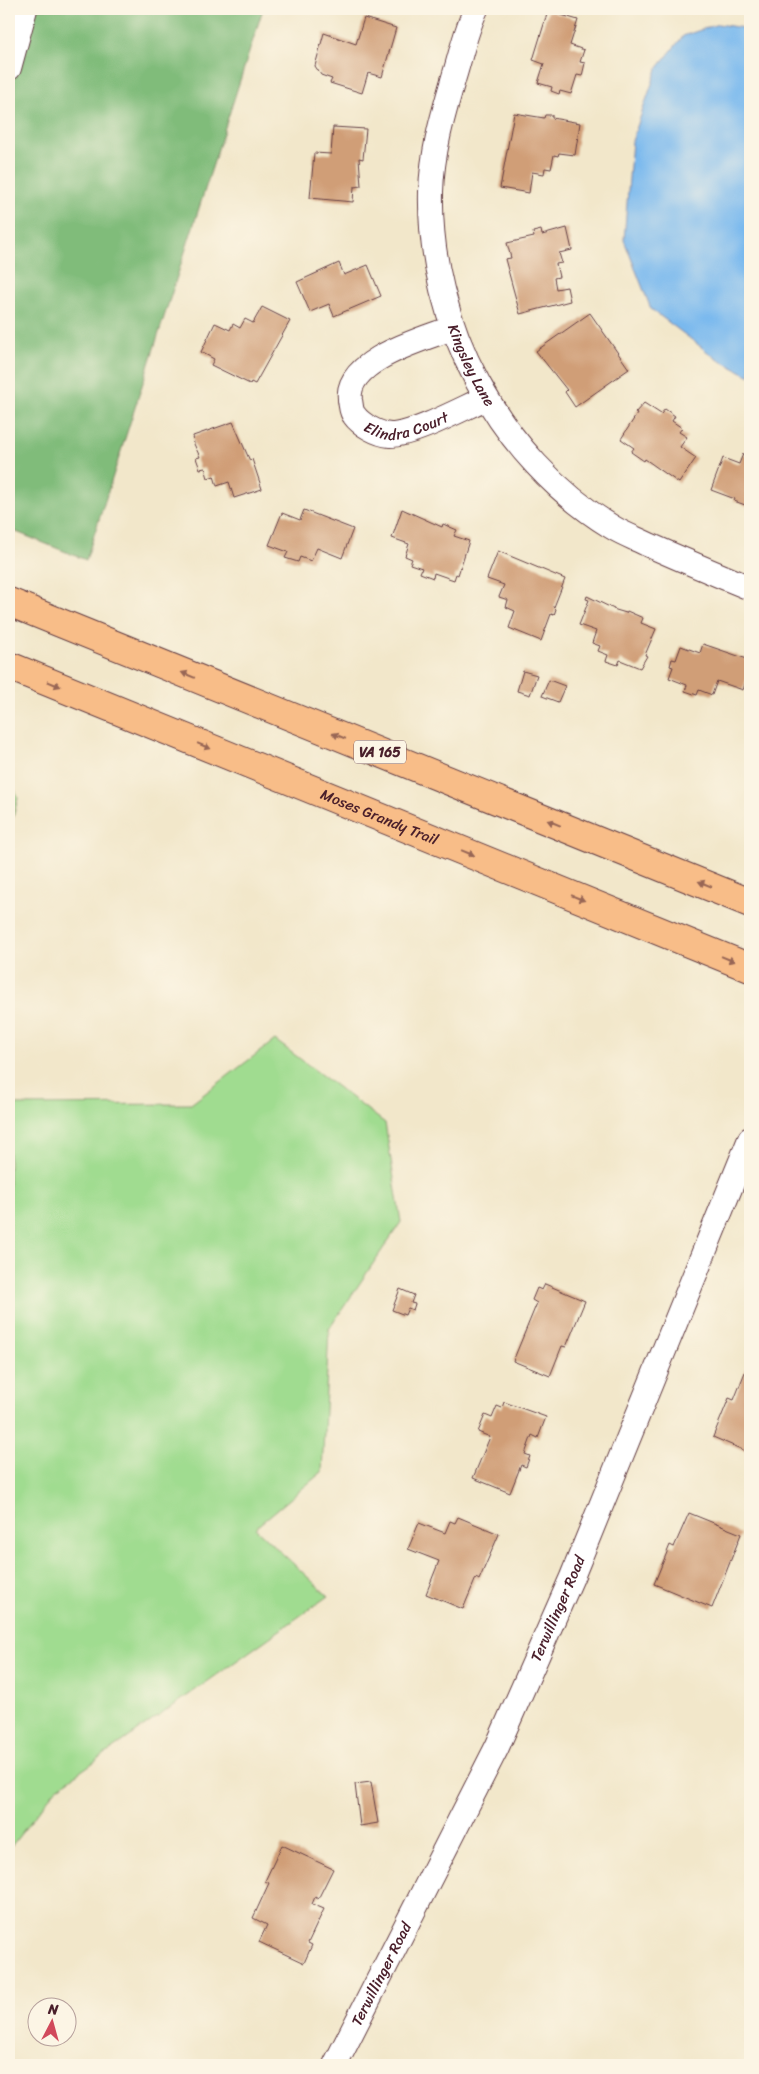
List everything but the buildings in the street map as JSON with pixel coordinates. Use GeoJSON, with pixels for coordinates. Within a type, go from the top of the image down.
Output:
{"type":"FeatureCollection","features":[{"type":"Feature","properties":{"kind":"main road","name":"VA 165"},"geometry":{"type":"LineString","coordinates":[[9,602],[750,902]]}},
{"type":"Feature","properties":{"kind":"main road","name":"Moses Grandy Trail"},"geometry":{"type":"LineString","coordinates":[[9,666],[750,968]]}},
{"type":"Feature","properties":{"kind":"street"},"geometry":{"type":"LineString","coordinates":[[9,68],[25,9]]}},
{"type":"Feature","properties":{"kind":"street","name":"Kingsley Lane"},"geometry":{"type":"LineString","coordinates":[[476,9],[439,129],[431,192],[436,268],[452,328],[486,398],[525,452],[581,505],[612,528],[698,568],[750,588]]}},
{"type":"Feature","properties":{"kind":"street","name":"Elindra Court"},"geometry":{"type":"LineString","coordinates":[[452,328],[377,358],[356,375],[350,396],[353,414],[368,427],[389,435],[413,430],[486,398]]}},
{"type":"Feature","properties":{"kind":"street","name":"Terwillinger Road"},"geometry":{"type":"LineString","coordinates":[[335,2065],[497,1747],[576,1568],[750,1139]]}},
{"type":"Feature","properties":{"kind":"green space"},"geometry":{"type":"Polygon","coordinates":[[[9,9],[263,9],[86,560],[9,529],[9,9]]]}},
{"type":"Feature","properties":{"kind":"green space"},"geometry":{"type":"Polygon","coordinates":[[[9,776],[18,798],[9,833],[9,776]]]}},
{"type":"Feature","properties":{"kind":"green space"},"geometry":{"type":"Polygon","coordinates":[[[275,1040],[385,1123],[401,1222],[329,1329],[322,1472],[255,1528],[328,1596],[56,1789],[9,1849],[9,1105],[191,1104],[275,1040]]]}},
{"type":"Feature","properties":{"kind":"water"},"geometry":{"type":"Polygon","coordinates":[[[718,24],[750,29],[750,376],[717,359],[651,309],[624,240],[632,141],[657,69],[683,36],[718,24]]]}}]}
